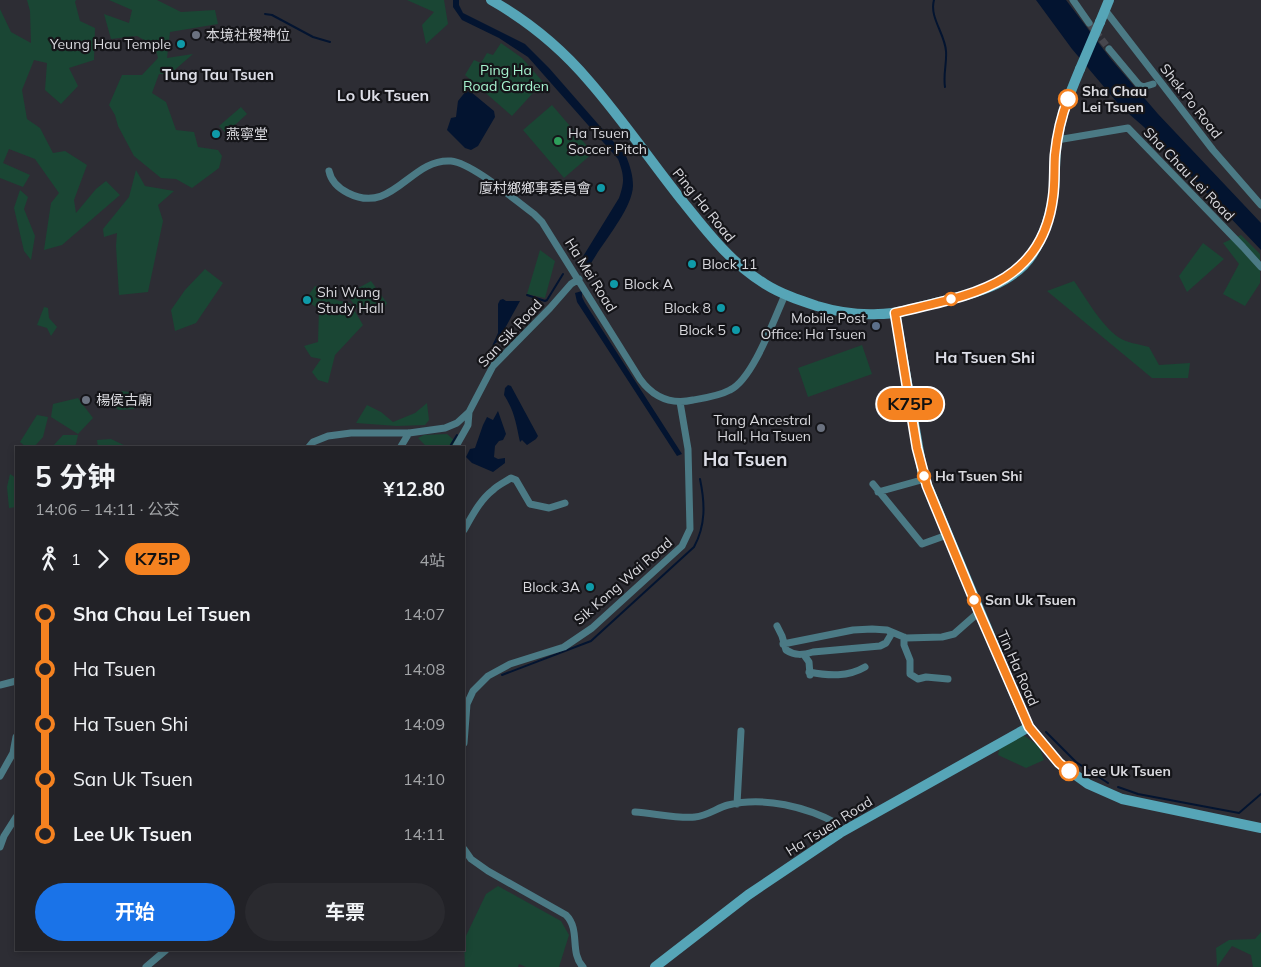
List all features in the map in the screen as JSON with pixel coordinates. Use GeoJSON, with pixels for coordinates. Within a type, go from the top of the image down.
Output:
{"type":"FeatureCollection","features":[{"type":"Feature","properties":{"kind":"street","name":"Ping Ha Road"},"geometry":{"type":"LineString","coordinates":[[491,0],[527,23],[559,50],[588,80],[704,229],[721,248],[758,279],[786,294],[818,306],[843,312],[879,314],[895,313],[958,297],[984,288],[1010,276],[1030,257],[1048,222],[1054,196],[1057,140],[1063,113],[1109,0]]}},
{"type":"Feature","properties":{"kind":"street"},"geometry":{"type":"LineString","coordinates":[[1072,0],[1089,23]]}},
{"type":"Feature","properties":{"kind":"street","name":"Shek Po Road"},"geometry":{"type":"LineString","coordinates":[[1105,10],[1213,150],[1261,205]]}},
{"type":"Feature","properties":{"kind":"street"},"geometry":{"type":"LineString","coordinates":[[1109,49],[1139,85],[1143,88],[1153,84]]}},
{"type":"Feature","properties":{"kind":"street","name":"Sha Chau Lei Road"},"geometry":{"type":"LineString","coordinates":[[1057,140],[1128,128],[1261,268]]}},
{"type":"Feature","properties":{"kind":"street","name":"Ha Mei Road"},"geometry":{"type":"LineString","coordinates":[[329,170],[331,178],[345,192],[359,197],[375,198],[391,192],[423,168],[434,163],[449,161],[471,168],[538,218],[550,232],[645,386],[661,398],[680,402],[722,394],[731,390],[742,381],[751,370],[786,294]]}},
{"type":"Feature","properties":{"kind":"street","name":"San Sik Road"},"geometry":{"type":"LineString","coordinates":[[456,446],[468,425],[469,412],[493,366],[571,284],[579,279]]}},
{"type":"Feature","properties":{"kind":"street","name":"Tin Ha Road"},"geometry":{"type":"LineString","coordinates":[[895,313],[917,448],[924,479],[1029,727],[1059,763],[1088,784],[1108,794],[1122,799],[1261,828]]}},
{"type":"Feature","properties":{"kind":"street","name":"Sik Kong Wai Road"},"geometry":{"type":"LineString","coordinates":[[465,724],[466,704],[473,690],[488,676],[510,664],[564,647],[592,628],[682,546],[690,529],[689,456],[680,402]]}},
{"type":"Feature","properties":{"kind":"street"},"geometry":{"type":"LineString","coordinates":[[310,446],[313,442],[328,436],[352,433],[409,433],[445,428],[457,423],[469,412]]}},
{"type":"Feature","properties":{"kind":"street"},"geometry":{"type":"LineString","coordinates":[[401,446],[409,433]]}},
{"type":"Feature","properties":{"kind":"street"},"geometry":{"type":"LineString","coordinates":[[465,528],[486,496],[511,478],[516,480],[530,504],[549,508],[564,503]]}},
{"type":"Feature","properties":{"kind":"street"},"geometry":{"type":"LineString","coordinates":[[878,492],[924,479]]}},
{"type":"Feature","properties":{"kind":"street"},"geometry":{"type":"LineString","coordinates":[[873,484],[922,544],[948,535]]}},
{"type":"Feature","properties":{"kind":"street"},"geometry":{"type":"LineString","coordinates":[[783,644],[853,630],[872,629],[887,630],[904,637],[942,637],[954,634],[979,612]]}},
{"type":"Feature","properties":{"kind":"street"},"geometry":{"type":"LineString","coordinates":[[777,626],[786,650],[790,653],[804,655],[813,652],[880,646],[886,643],[892,633]]}},
{"type":"Feature","properties":{"kind":"street"},"geometry":{"type":"LineString","coordinates":[[904,637],[904,645],[910,660],[910,674],[918,678],[926,676],[948,680]]}},
{"type":"Feature","properties":{"kind":"street"},"geometry":{"type":"LineString","coordinates":[[804,655],[808,662],[810,673],[839,675],[855,672],[865,667]]}},
{"type":"Feature","properties":{"kind":"street"},"geometry":{"type":"LineString","coordinates":[[0,686],[15,681]]}},
{"type":"Feature","properties":{"kind":"street","name":"Ha Tsuen Road"},"geometry":{"type":"LineString","coordinates":[[655,967],[748,895],[840,833],[1029,727]]}},
{"type":"Feature","properties":{"kind":"street"},"geometry":{"type":"LineString","coordinates":[[737,804],[741,730]]}},
{"type":"Feature","properties":{"kind":"street"},"geometry":{"type":"LineString","coordinates":[[0,776],[14,753],[15,745]]}},
{"type":"Feature","properties":{"kind":"street"},"geometry":{"type":"LineString","coordinates":[[635,812],[695,817],[705,815],[727,805],[750,802],[770,803],[802,809],[826,818],[838,824],[840,833]]}},
{"type":"Feature","properties":{"kind":"street"},"geometry":{"type":"LineString","coordinates":[[0,847],[4,836],[15,819]]}},
{"type":"Feature","properties":{"kind":"street"},"geometry":{"type":"LineString","coordinates":[[465,850],[471,859],[488,871],[566,915],[574,926],[576,958],[583,967]]}},
{"type":"Feature","properties":{"kind":"street"},"geometry":{"type":"LineString","coordinates":[[146,967],[165,951]]}},
{"type":"Feature","properties":{"kind":"green space"},"geometry":{"type":"Polygon","coordinates":[[[27,0],[76,0],[80,21],[95,28],[94,60],[69,68],[78,86],[61,104],[45,90],[47,63],[34,60],[22,90],[27,119],[40,128],[53,153],[65,151],[87,165],[74,200],[76,213],[96,189],[106,181],[120,195],[62,245],[44,250],[51,203],[59,193],[35,159],[9,149],[3,163],[30,175],[23,187],[0,178],[0,9],[11,32],[31,43],[30,11],[27,0]]]}},
{"type":"Feature","properties":{"kind":"green space"},"geometry":{"type":"Polygon","coordinates":[[[109,0],[157,0],[181,12],[215,10],[218,24],[170,32],[167,58],[193,54],[170,74],[159,74],[152,93],[166,102],[176,130],[194,132],[198,147],[218,150],[222,156],[219,168],[192,188],[176,179],[161,178],[134,156],[118,126],[115,115],[109,105],[122,75],[142,75],[158,58],[155,46],[137,36],[111,39],[104,14],[129,23],[132,10],[109,0]]]}},
{"type":"Feature","properties":{"kind":"green space"},"geometry":{"type":"Polygon","coordinates":[[[407,0],[444,0],[448,24],[426,44],[422,25],[434,12],[407,0]]]}},
{"type":"Feature","properties":{"kind":"green space","name":"Ping Ha Road Garden"},"geometry":{"type":"Polygon","coordinates":[[[501,43],[522,58],[543,82],[512,116],[465,75],[474,60],[481,63],[487,53],[493,55],[501,43]]]}},
{"type":"Feature","properties":{"kind":"green space","name":"Ha Tsuen Soccer Pitch"},"geometry":{"type":"Polygon","coordinates":[[[552,105],[593,153],[564,178],[523,130],[552,105]]]}},
{"type":"Feature","properties":{"kind":"green space"},"geometry":{"type":"Polygon","coordinates":[[[241,107],[247,114],[226,133],[219,126],[241,107]]]}},
{"type":"Feature","properties":{"kind":"green space"},"geometry":{"type":"Polygon","coordinates":[[[136,170],[145,186],[174,191],[158,205],[163,221],[148,292],[119,295],[117,233],[104,237],[103,229],[129,197],[136,170]]]}},
{"type":"Feature","properties":{"kind":"green space"},"geometry":{"type":"Polygon","coordinates":[[[20,190],[28,197],[24,209],[35,236],[31,260],[24,251],[14,208],[20,190]]]}},
{"type":"Feature","properties":{"kind":"green space"},"geometry":{"type":"Polygon","coordinates":[[[1241,235],[1260,254],[1260,283],[1245,306],[1223,294],[1239,264],[1223,243],[1241,235]]]}},
{"type":"Feature","properties":{"kind":"green space"},"geometry":{"type":"Polygon","coordinates":[[[1203,243],[1224,259],[1187,292],[1179,276],[1203,243]]]}},
{"type":"Feature","properties":{"kind":"green space"},"geometry":{"type":"Polygon","coordinates":[[[540,250],[555,261],[545,298],[527,294],[540,250]]]}},
{"type":"Feature","properties":{"kind":"green space"},"geometry":{"type":"Polygon","coordinates":[[[205,269],[223,283],[196,323],[175,331],[171,310],[185,290],[205,269]]]}},
{"type":"Feature","properties":{"kind":"green space"},"geometry":{"type":"Polygon","coordinates":[[[371,281],[387,303],[382,311],[369,305],[361,314],[348,296],[371,281]]]}},
{"type":"Feature","properties":{"kind":"green space"},"geometry":{"type":"Polygon","coordinates":[[[1074,281],[1112,332],[1125,341],[1149,347],[1159,365],[1190,363],[1188,378],[1152,378],[1047,291],[1074,281]]]}},
{"type":"Feature","properties":{"kind":"green space"},"geometry":{"type":"Polygon","coordinates":[[[315,286],[330,292],[336,300],[350,303],[363,325],[335,355],[328,383],[318,380],[312,372],[321,359],[311,357],[304,346],[318,342],[319,309],[305,300],[315,286]]]}},
{"type":"Feature","properties":{"kind":"green space"},"geometry":{"type":"Polygon","coordinates":[[[44,307],[48,308],[49,318],[57,327],[51,336],[47,328],[37,325],[44,307]]]}},
{"type":"Feature","properties":{"kind":"green space"},"geometry":{"type":"Polygon","coordinates":[[[862,345],[872,374],[808,397],[798,368],[862,345]]]}},
{"type":"Feature","properties":{"kind":"green space"},"geometry":{"type":"Polygon","coordinates":[[[122,391],[129,392],[136,404],[134,409],[119,410],[114,407],[122,391]]]}},
{"type":"Feature","properties":{"kind":"green space"},"geometry":{"type":"Polygon","coordinates":[[[78,398],[93,418],[78,434],[51,417],[53,404],[78,398]]]}},
{"type":"Feature","properties":{"kind":"green space"},"geometry":{"type":"Polygon","coordinates":[[[427,403],[429,420],[425,425],[397,426],[356,423],[367,405],[381,412],[393,422],[415,413],[427,403]]]}},
{"type":"Feature","properties":{"kind":"green space"},"geometry":{"type":"Polygon","coordinates":[[[37,415],[48,417],[43,437],[35,446],[25,446],[20,442],[37,415]]]}},
{"type":"Feature","properties":{"kind":"green space"},"geometry":{"type":"Polygon","coordinates":[[[447,434],[461,446],[426,446],[418,438],[424,435],[447,434]]]}},
{"type":"Feature","properties":{"kind":"green space"},"geometry":{"type":"Polygon","coordinates":[[[63,435],[78,435],[75,446],[53,446],[63,435]]]}},
{"type":"Feature","properties":{"kind":"green space"},"geometry":{"type":"Polygon","coordinates":[[[111,439],[126,446],[98,446],[97,440],[111,439]]]}},
{"type":"Feature","properties":{"kind":"green space"},"geometry":{"type":"Polygon","coordinates":[[[10,474],[15,477],[15,507],[9,508],[7,487],[10,474]]]}},
{"type":"Feature","properties":{"kind":"green space"},"geometry":{"type":"Polygon","coordinates":[[[1023,735],[1039,746],[1044,760],[1026,768],[998,755],[999,749],[1023,735]]]}},
{"type":"Feature","properties":{"kind":"green space"},"geometry":{"type":"Polygon","coordinates":[[[498,886],[561,921],[569,935],[559,967],[526,967],[519,964],[518,967],[465,967],[465,938],[486,894],[498,886]]]}},
{"type":"Feature","properties":{"kind":"green space"},"geometry":{"type":"Polygon","coordinates":[[[1261,932],[1261,967],[1253,967],[1251,955],[1232,946],[1217,967],[1216,948],[1229,940],[1255,939],[1261,932]]]}},
{"type":"Feature","properties":{"kind":"water"},"geometry":{"type":"Polygon","coordinates":[[[453,0],[459,0],[463,13],[525,44],[549,68],[626,156],[633,186],[631,196],[621,217],[588,269],[579,263],[621,192],[623,178],[618,159],[528,57],[499,38],[462,20],[453,7],[453,0]]]}},
{"type":"Feature","properties":{"kind":"water"},"geometry":{"type":"Polygon","coordinates":[[[1036,0],[1066,0],[1110,58],[1158,114],[1261,223],[1261,250],[1144,127],[1121,107],[1072,49],[1036,0]]]}},
{"type":"Feature","properties":{"kind":"water"},"geometry":{"type":"Polygon","coordinates":[[[466,91],[471,92],[494,111],[495,117],[478,146],[471,150],[465,148],[447,130],[451,118],[456,117],[458,101],[466,91]]]}},
{"type":"Feature","properties":{"kind":"water"},"geometry":{"type":"Polygon","coordinates":[[[582,291],[585,303],[682,454],[677,456],[577,302],[575,293],[582,291]]]}},
{"type":"Feature","properties":{"kind":"water"},"geometry":{"type":"Polygon","coordinates":[[[503,299],[506,301],[520,301],[504,330],[502,338],[492,346],[498,333],[498,304],[503,299]]]}},
{"type":"Feature","properties":{"kind":"water"},"geometry":{"type":"Polygon","coordinates":[[[508,385],[511,386],[538,436],[527,445],[522,440],[520,442],[513,413],[504,395],[505,388],[508,385]]]}},
{"type":"Feature","properties":{"kind":"water"},"geometry":{"type":"Polygon","coordinates":[[[498,411],[506,434],[503,440],[499,441],[495,446],[494,457],[498,459],[505,458],[505,463],[493,472],[472,463],[466,457],[470,449],[475,448],[487,417],[493,420],[498,411]]]}},
{"type":"Feature","properties":{"kind":"waterway"},"geometry":{"type":"LineString","coordinates":[[934,0],[935,19],[946,51],[945,87]]}},
{"type":"Feature","properties":{"kind":"waterway"},"geometry":{"type":"LineString","coordinates":[[265,14],[272,15],[313,37],[330,42]]}},
{"type":"Feature","properties":{"kind":"waterway"},"geometry":{"type":"LineString","coordinates":[[527,295],[547,300],[563,274]]}},
{"type":"Feature","properties":{"kind":"waterway"},"geometry":{"type":"LineString","coordinates":[[450,446],[457,435]]}},
{"type":"Feature","properties":{"kind":"waterway"},"geometry":{"type":"LineString","coordinates":[[502,675],[591,641],[694,547],[701,530],[703,514],[700,479]]}},
{"type":"Feature","properties":{"kind":"waterway"},"geometry":{"type":"LineString","coordinates":[[1046,732],[1076,762],[1108,783]]}},
{"type":"Feature","properties":{"kind":"waterway"},"geometry":{"type":"LineString","coordinates":[[1118,787],[1138,794],[1239,813],[1261,794]]}},
{"type":"Feature","properties":{"kind":"tunnel"},"geometry":{"type":"LineString","coordinates":[[1089,23],[1109,49]]}},
{"type":"Feature","properties":{"kind":"bus line","name":"K75P"},"geometry":{"type":"LineString","coordinates":[[1068,99],[1057,140],[1054,196],[1048,222],[1030,257],[1010,276],[990,286],[958,297],[895,313],[920,465],[927,486],[1029,727],[1059,763],[1069,771]]}},
{"type":"Feature","properties":{"kind":"place","name":"本境社稷神位"},"geometry":{"type":"Point","coordinates":[196,35]}},
{"type":"Feature","properties":{"kind":"place","name":"Yeung Hau Temple"},"geometry":{"type":"Point","coordinates":[181,44]}},
{"type":"Feature","properties":{"kind":"place","name":"Sha Chau Lei Tsuen"},"geometry":{"type":"Point","coordinates":[1068,99]}},
{"type":"Feature","properties":{"kind":"place","name":"燕寧堂"},"geometry":{"type":"Point","coordinates":[216,134]}},
{"type":"Feature","properties":{"kind":"place","name":"Ha Tsuen Soccer Pitch"},"geometry":{"type":"Point","coordinates":[558,141]}},
{"type":"Feature","properties":{"kind":"place","name":"廈村鄉鄉事委員會"},"geometry":{"type":"Point","coordinates":[601,188]}},
{"type":"Feature","properties":{"kind":"place","name":"Block 11"},"geometry":{"type":"Point","coordinates":[692,264]}},
{"type":"Feature","properties":{"kind":"place","name":"Block A"},"geometry":{"type":"Point","coordinates":[614,284]}},
{"type":"Feature","properties":{"kind":"place","name":"Shi Wung Study Hall"},"geometry":{"type":"Point","coordinates":[307,300]}},
{"type":"Feature","properties":{"kind":"place","name":"Block 8"},"geometry":{"type":"Point","coordinates":[721,308]}},
{"type":"Feature","properties":{"kind":"place","name":"Mobile Post Office: Ha Tsuen"},"geometry":{"type":"Point","coordinates":[876,326]}},
{"type":"Feature","properties":{"kind":"place","name":"Block 5"},"geometry":{"type":"Point","coordinates":[736,330]}},
{"type":"Feature","properties":{"kind":"place","name":"楊侯古廟"},"geometry":{"type":"Point","coordinates":[86,400]}},
{"type":"Feature","properties":{"kind":"place","name":"Tang Ancestral Hall, Ha Tsuen"},"geometry":{"type":"Point","coordinates":[821,428]}},
{"type":"Feature","properties":{"kind":"place","name":"Ha Tsuen Shi"},"geometry":{"type":"Point","coordinates":[924,476]}},
{"type":"Feature","properties":{"kind":"place","name":"Block 3A"},"geometry":{"type":"Point","coordinates":[590,587]}},
{"type":"Feature","properties":{"kind":"place","name":"San Uk Tsuen"},"geometry":{"type":"Point","coordinates":[974,600]}},
{"type":"Feature","properties":{"kind":"place","name":"Lee Uk Tsuen"},"geometry":{"type":"Point","coordinates":[1069,771]}},
{"type":"Feature","properties":{"kind":"district","name":"Tung Tau Tsuen"},"geometry":{"type":"Point","coordinates":[218,74]}},
{"type":"Feature","properties":{"kind":"district","name":"Lo Uk Tsuen"},"geometry":{"type":"Point","coordinates":[383,95]}},
{"type":"Feature","properties":{"kind":"district","name":"Ha Tsuen Shi"},"geometry":{"type":"Point","coordinates":[985,357]}},
{"type":"Feature","properties":{"kind":"district","name":"Ha Tsuen"},"geometry":{"type":"Point","coordinates":[745,459]}}]}
